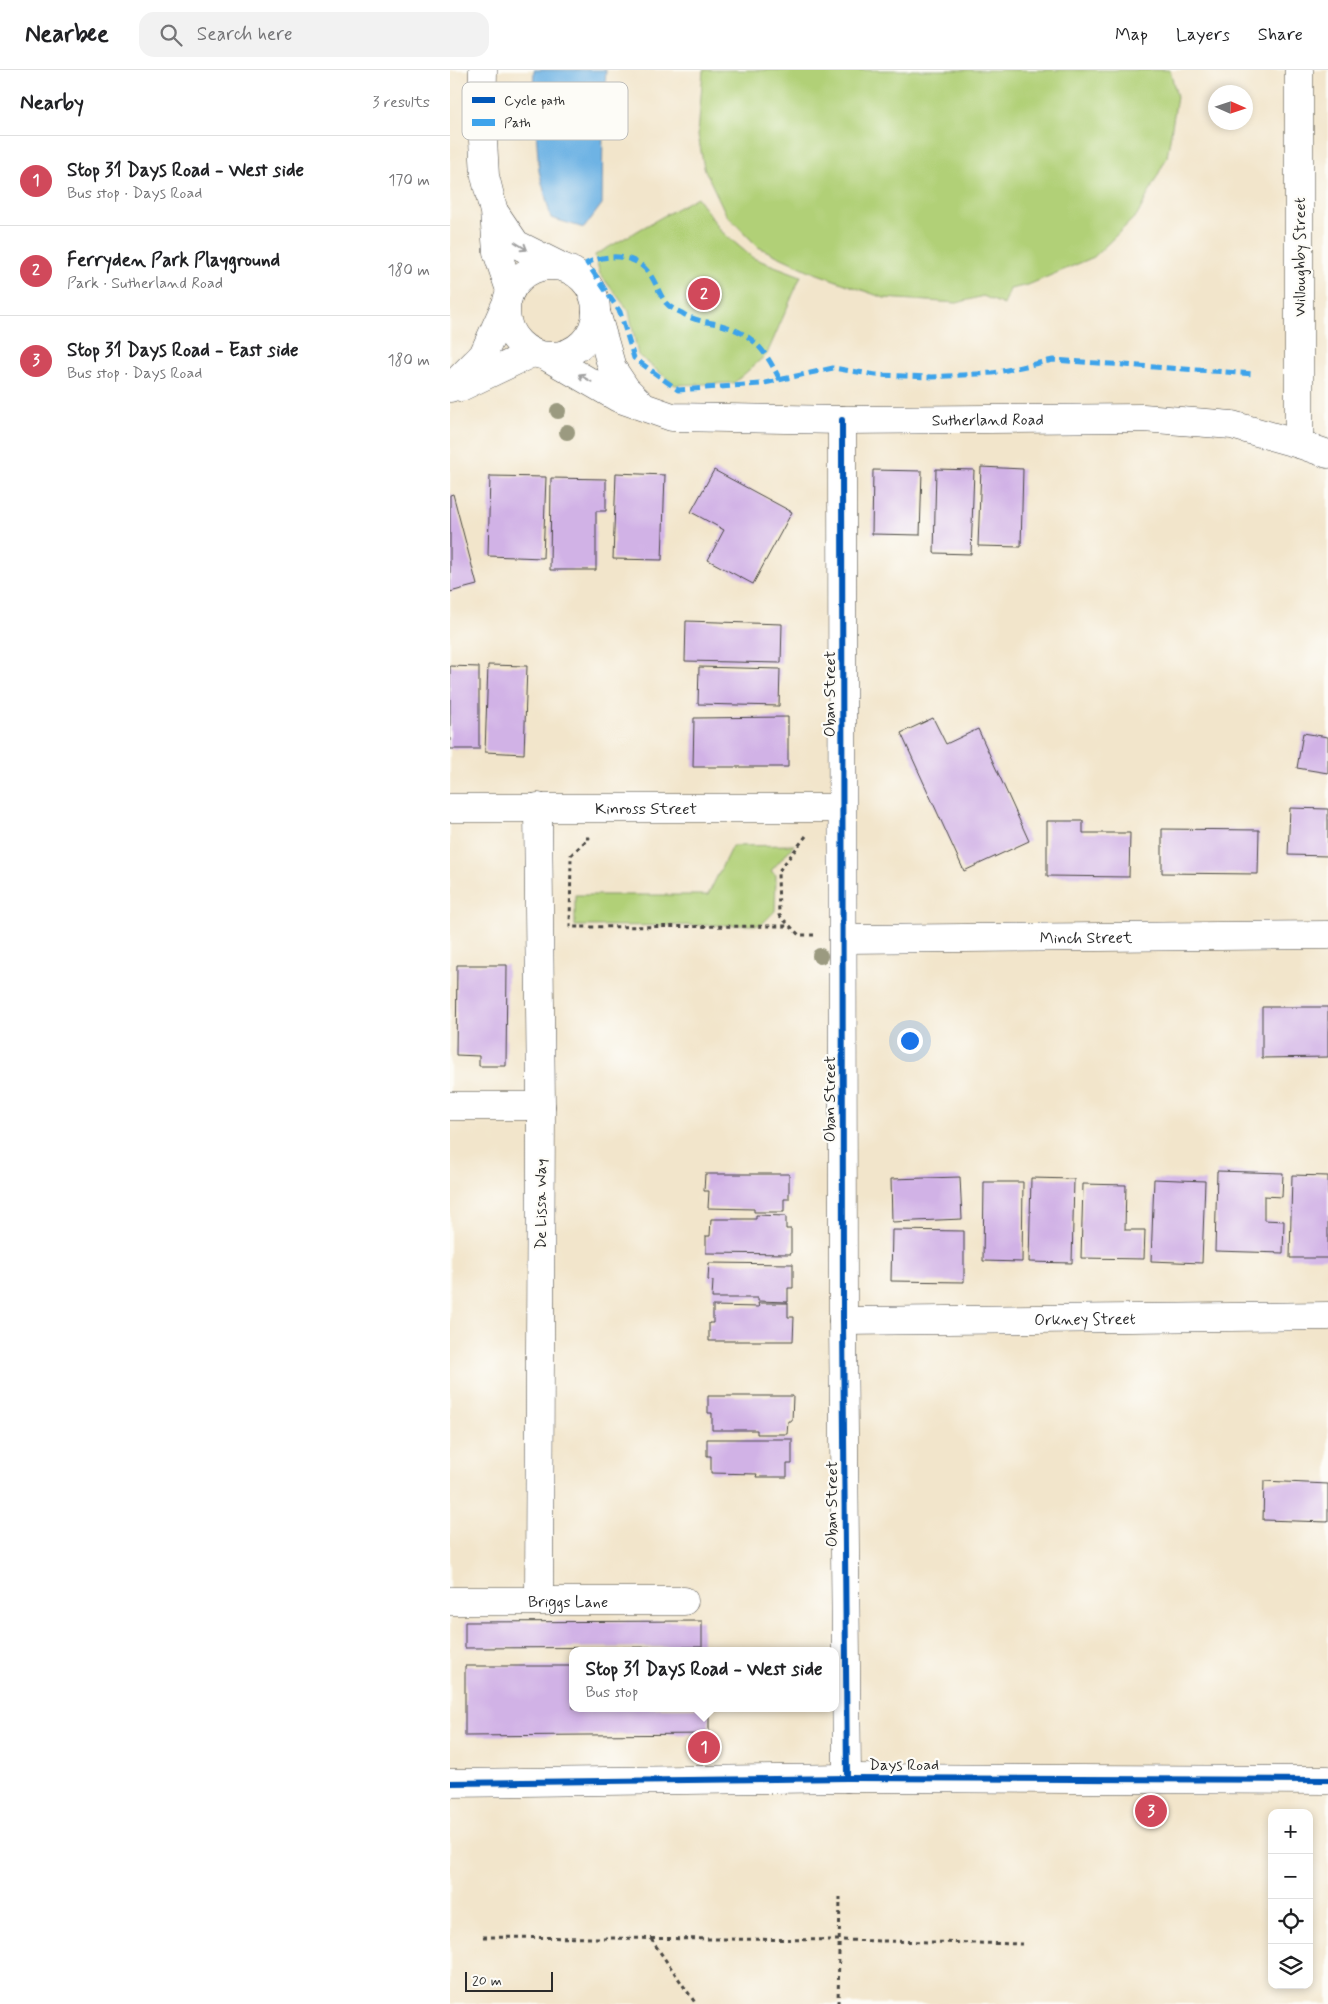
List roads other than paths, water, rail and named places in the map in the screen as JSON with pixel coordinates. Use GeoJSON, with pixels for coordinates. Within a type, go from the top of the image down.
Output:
{"type":"FeatureCollection","features":[{"type":"Feature","properties":{"kind":"street","name":"Willoughby Street"},"geometry":{"type":"LineString","coordinates":[[1299,70],[1299,444]]}},
{"type":"Feature","properties":{"kind":"street"},"geometry":{"type":"LineString","coordinates":[[483,140],[485,176],[494,212],[497,252],[508,297],[506,318],[510,333],[520,344],[540,355]]}},
{"type":"Feature","properties":{"kind":"street"},"geometry":{"type":"LineString","coordinates":[[450,393],[494,370],[540,355],[562,355],[575,350],[586,340],[594,327],[596,312],[594,296],[587,283],[575,272],[516,244],[494,212]]}},
{"type":"Feature","properties":{"kind":"street"},"geometry":{"type":"LineString","coordinates":[[450,388],[483,355],[508,297],[519,278],[531,269],[546,265],[560,266]]}},
{"type":"Feature","properties":{"kind":"street","name":"Sutherland Road"},"geometry":{"type":"LineString","coordinates":[[596,312],[612,368],[626,389],[644,408]]}},
{"type":"Feature","properties":{"kind":"street","name":"Sutherland Road"},"geometry":{"type":"LineString","coordinates":[[540,355],[618,398],[672,418],[842,420],[1143,418],[1232,425],[1328,454]]}},
{"type":"Feature","properties":{"kind":"street","name":"Oban Street"},"geometry":{"type":"LineString","coordinates":[[842,420],[842,808],[831,937],[844,1321],[847,1778]]}},
{"type":"Feature","properties":{"kind":"street","name":"De Lissa Way"},"geometry":{"type":"LineString","coordinates":[[538,807],[541,1106],[540,1600]]}},
{"type":"Feature","properties":{"kind":"street","name":"Kinross Street"},"geometry":{"type":"LineString","coordinates":[[450,808],[842,808]]}},
{"type":"Feature","properties":{"kind":"street","name":"Minch Street"},"geometry":{"type":"LineString","coordinates":[[831,937],[1328,935]]}},
{"type":"Feature","properties":{"kind":"street"},"geometry":{"type":"LineString","coordinates":[[450,1106],[541,1106]]}},
{"type":"Feature","properties":{"kind":"street","name":"Orkney Street"},"geometry":{"type":"LineString","coordinates":[[844,1321],[1328,1316]]}},
{"type":"Feature","properties":{"kind":"street","name":"Briggs Lane"},"geometry":{"type":"LineString","coordinates":[[450,1601],[684,1600]]}},
{"type":"Feature","properties":{"kind":"street","name":"Days Road"},"geometry":{"type":"LineString","coordinates":[[450,1783],[847,1778],[1328,1780]]}},
{"type":"Feature","properties":{"kind":"water"},"geometry":{"type":"Polygon","coordinates":[[[534,70],[606,70],[605,82],[533,82],[534,70]]]}},
{"type":"Feature","properties":{"kind":"water"},"geometry":{"type":"Polygon","coordinates":[[[537,140],[603,140],[602,204],[584,228],[551,218],[539,171],[537,140]]]}},
{"type":"Feature","properties":{"kind":"place","name":"Ferryden Park Playground"},"geometry":{"type":"Point","coordinates":[704,294]}},
{"type":"Feature","properties":{"kind":"place","name":"Stop 31 Days Road - West side"},"geometry":{"type":"Point","coordinates":[704,1747]}},
{"type":"Feature","properties":{"kind":"place","name":"Stop 31 Days Road - East side"},"geometry":{"type":"Point","coordinates":[1151,1811]}}]}
